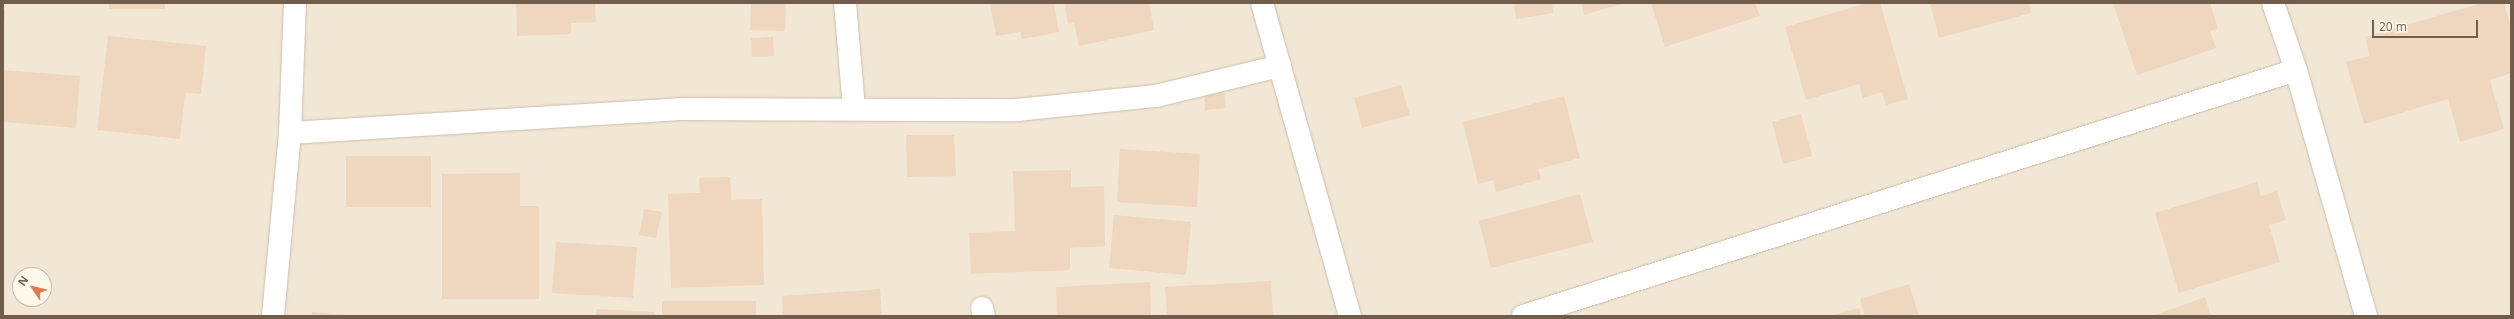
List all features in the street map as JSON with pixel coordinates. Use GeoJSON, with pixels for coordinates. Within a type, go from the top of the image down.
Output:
{"type":"FeatureCollection","features":[{"type":"Feature","properties":{"kind":"street"},"geometry":{"type":"LineString","coordinates":[[273,316],[290,133],[295,3]]}},
{"type":"Feature","properties":{"kind":"street"},"geometry":{"type":"LineString","coordinates":[[845,3],[854,108]]}},
{"type":"Feature","properties":{"kind":"street"},"geometry":{"type":"LineString","coordinates":[[1262,3],[1350,316]]}},
{"type":"Feature","properties":{"kind":"street"},"geometry":{"type":"LineString","coordinates":[[2273,3],[2296,70],[2366,316]]}},
{"type":"Feature","properties":{"kind":"street"},"geometry":{"type":"LineString","coordinates":[[290,133],[680,109],[854,108],[1017,110],[1156,96],[1280,66]]}},
{"type":"Feature","properties":{"kind":"street"},"geometry":{"type":"LineString","coordinates":[[1523,316],[2296,70]]}},
{"type":"Feature","properties":{"kind":"shaded area"},"geometry":{"type":"Polygon","coordinates":[[[3,3],[2511,3],[2511,316],[3,316],[3,3]]]}},
{"type":"Feature","properties":{"kind":"building"},"geometry":{"type":"Polygon","coordinates":[[[109,3],[165,3],[165,9],[109,9],[109,3]]]}},
{"type":"Feature","properties":{"kind":"building"},"geometry":{"type":"Polygon","coordinates":[[[516,3],[595,3],[596,22],[571,23],[571,34],[517,36],[516,3]]]}},
{"type":"Feature","properties":{"kind":"building"},"geometry":{"type":"Polygon","coordinates":[[[751,3],[786,3],[785,31],[750,30],[751,3]]]}},
{"type":"Feature","properties":{"kind":"building"},"geometry":{"type":"Polygon","coordinates":[[[990,3],[1054,3],[1059,32],[1022,39],[1021,32],[996,36],[990,3]]]}},
{"type":"Feature","properties":{"kind":"building"},"geometry":{"type":"Polygon","coordinates":[[[1064,3],[1149,3],[1154,30],[1079,46],[1074,23],[1068,24],[1064,3]]]}},
{"type":"Feature","properties":{"kind":"building"},"geometry":{"type":"Polygon","coordinates":[[[1514,3],[1552,3],[1553,13],[1516,19],[1514,3]]]}},
{"type":"Feature","properties":{"kind":"building"},"geometry":{"type":"Polygon","coordinates":[[[1581,3],[1624,3],[1584,15],[1581,3]]]}},
{"type":"Feature","properties":{"kind":"building"},"geometry":{"type":"Polygon","coordinates":[[[1651,3],[1755,3],[1760,16],[1665,47],[1651,3]]]}},
{"type":"Feature","properties":{"kind":"building"},"geometry":{"type":"Polygon","coordinates":[[[1867,3],[1880,3],[1908,99],[1886,105],[1882,92],[1863,98],[1859,84],[1806,100],[1785,27],[1867,3]]]}},
{"type":"Feature","properties":{"kind":"building"},"geometry":{"type":"Polygon","coordinates":[[[1930,3],[2029,3],[2031,13],[1939,38],[1930,3]]]}},
{"type":"Feature","properties":{"kind":"building"},"geometry":{"type":"Polygon","coordinates":[[[2113,3],[2210,3],[2218,29],[2210,31],[2216,48],[2137,75],[2113,3]]]}},
{"type":"Feature","properties":{"kind":"building"},"geometry":{"type":"Polygon","coordinates":[[[2482,3],[2504,3],[2511,28],[2511,73],[2490,80],[2504,129],[2460,142],[2448,99],[2364,124],[2346,62],[2370,56],[2365,37],[2482,3]]]}},
{"type":"Feature","properties":{"kind":"building"},"geometry":{"type":"Polygon","coordinates":[[[3,11],[5,11],[4,29],[3,29],[3,11]]]}},
{"type":"Feature","properties":{"kind":"building"},"geometry":{"type":"Polygon","coordinates":[[[108,36],[206,46],[201,94],[185,93],[180,139],[97,130],[108,36]]]}},
{"type":"Feature","properties":{"kind":"building"},"geometry":{"type":"Polygon","coordinates":[[[773,37],[774,56],[752,57],[751,38],[773,37]]]}},
{"type":"Feature","properties":{"kind":"building"},"geometry":{"type":"Polygon","coordinates":[[[3,70],[80,76],[76,128],[3,122],[3,70]]]}},
{"type":"Feature","properties":{"kind":"building"},"geometry":{"type":"Polygon","coordinates":[[[1401,85],[1410,115],[1362,128],[1354,98],[1401,85]]]}},
{"type":"Feature","properties":{"kind":"building"},"geometry":{"type":"Polygon","coordinates":[[[1225,93],[1226,108],[1205,110],[1204,94],[1225,93]]]}},
{"type":"Feature","properties":{"kind":"building"},"geometry":{"type":"Polygon","coordinates":[[[1564,96],[1580,158],[1538,169],[1541,179],[1496,192],[1493,180],[1478,184],[1463,122],[1564,96]]]}},
{"type":"Feature","properties":{"kind":"building"},"geometry":{"type":"Polygon","coordinates":[[[1801,114],[1812,156],[1783,164],[1772,122],[1801,114]]]}},
{"type":"Feature","properties":{"kind":"building"},"geometry":{"type":"Polygon","coordinates":[[[906,135],[954,135],[956,176],[907,177],[906,135]]]}},
{"type":"Feature","properties":{"kind":"building"},"geometry":{"type":"Polygon","coordinates":[[[1120,149],[1200,154],[1197,207],[1117,202],[1120,149]]]}},
{"type":"Feature","properties":{"kind":"building"},"geometry":{"type":"Polygon","coordinates":[[[346,156],[431,156],[431,207],[346,207],[346,156]]]}},
{"type":"Feature","properties":{"kind":"building"},"geometry":{"type":"Polygon","coordinates":[[[1071,170],[1071,187],[1104,186],[1105,246],[1070,248],[1070,270],[971,274],[969,233],[1015,231],[1013,171],[1071,170]]]}},
{"type":"Feature","properties":{"kind":"building"},"geometry":{"type":"Polygon","coordinates":[[[520,173],[520,206],[539,206],[539,299],[442,299],[442,174],[520,173]]]}},
{"type":"Feature","properties":{"kind":"building"},"geometry":{"type":"Polygon","coordinates":[[[730,177],[731,200],[762,199],[764,285],[671,288],[668,194],[700,193],[699,178],[730,177]]]}},
{"type":"Feature","properties":{"kind":"building"},"geometry":{"type":"Polygon","coordinates":[[[2257,182],[2261,196],[2277,191],[2286,220],[2269,225],[2280,262],[2179,293],[2155,213],[2257,182]]]}},
{"type":"Feature","properties":{"kind":"building"},"geometry":{"type":"Polygon","coordinates":[[[1580,194],[1593,242],[1491,268],[1479,221],[1580,194]]]}},
{"type":"Feature","properties":{"kind":"building"},"geometry":{"type":"Polygon","coordinates":[[[644,209],[662,212],[656,238],[639,235],[644,209]]]}},
{"type":"Feature","properties":{"kind":"building"},"geometry":{"type":"Polygon","coordinates":[[[1114,215],[1191,222],[1186,275],[1109,268],[1114,215]]]}},
{"type":"Feature","properties":{"kind":"building"},"geometry":{"type":"Polygon","coordinates":[[[556,242],[637,247],[633,298],[552,293],[556,242]]]}},
{"type":"Feature","properties":{"kind":"building"},"geometry":{"type":"Polygon","coordinates":[[[1271,281],[1273,316],[1167,316],[1165,287],[1271,281]]]}},
{"type":"Feature","properties":{"kind":"building"},"geometry":{"type":"Polygon","coordinates":[[[1150,282],[1151,316],[1057,316],[1056,287],[1150,282]]]}},
{"type":"Feature","properties":{"kind":"building"},"geometry":{"type":"Polygon","coordinates":[[[1909,284],[1919,316],[1865,316],[1860,299],[1909,284]]]}},
{"type":"Feature","properties":{"kind":"building"},"geometry":{"type":"Polygon","coordinates":[[[880,289],[882,316],[783,316],[782,296],[880,289]]]}},
{"type":"Feature","properties":{"kind":"building"},"geometry":{"type":"Polygon","coordinates":[[[2205,297],[2211,316],[2152,316],[2205,297]]]}},
{"type":"Feature","properties":{"kind":"building"},"geometry":{"type":"Polygon","coordinates":[[[662,301],[756,301],[756,316],[662,316],[662,301]]]}},
{"type":"Feature","properties":{"kind":"building"},"geometry":{"type":"Polygon","coordinates":[[[1859,308],[1861,316],[1831,316],[1859,308]]]}},
{"type":"Feature","properties":{"kind":"building"},"geometry":{"type":"Polygon","coordinates":[[[597,309],[654,312],[654,316],[596,316],[597,309]]]}},
{"type":"Feature","properties":{"kind":"building"},"geometry":{"type":"Polygon","coordinates":[[[312,312],[346,315],[346,316],[312,316],[312,312]]]}}]}
